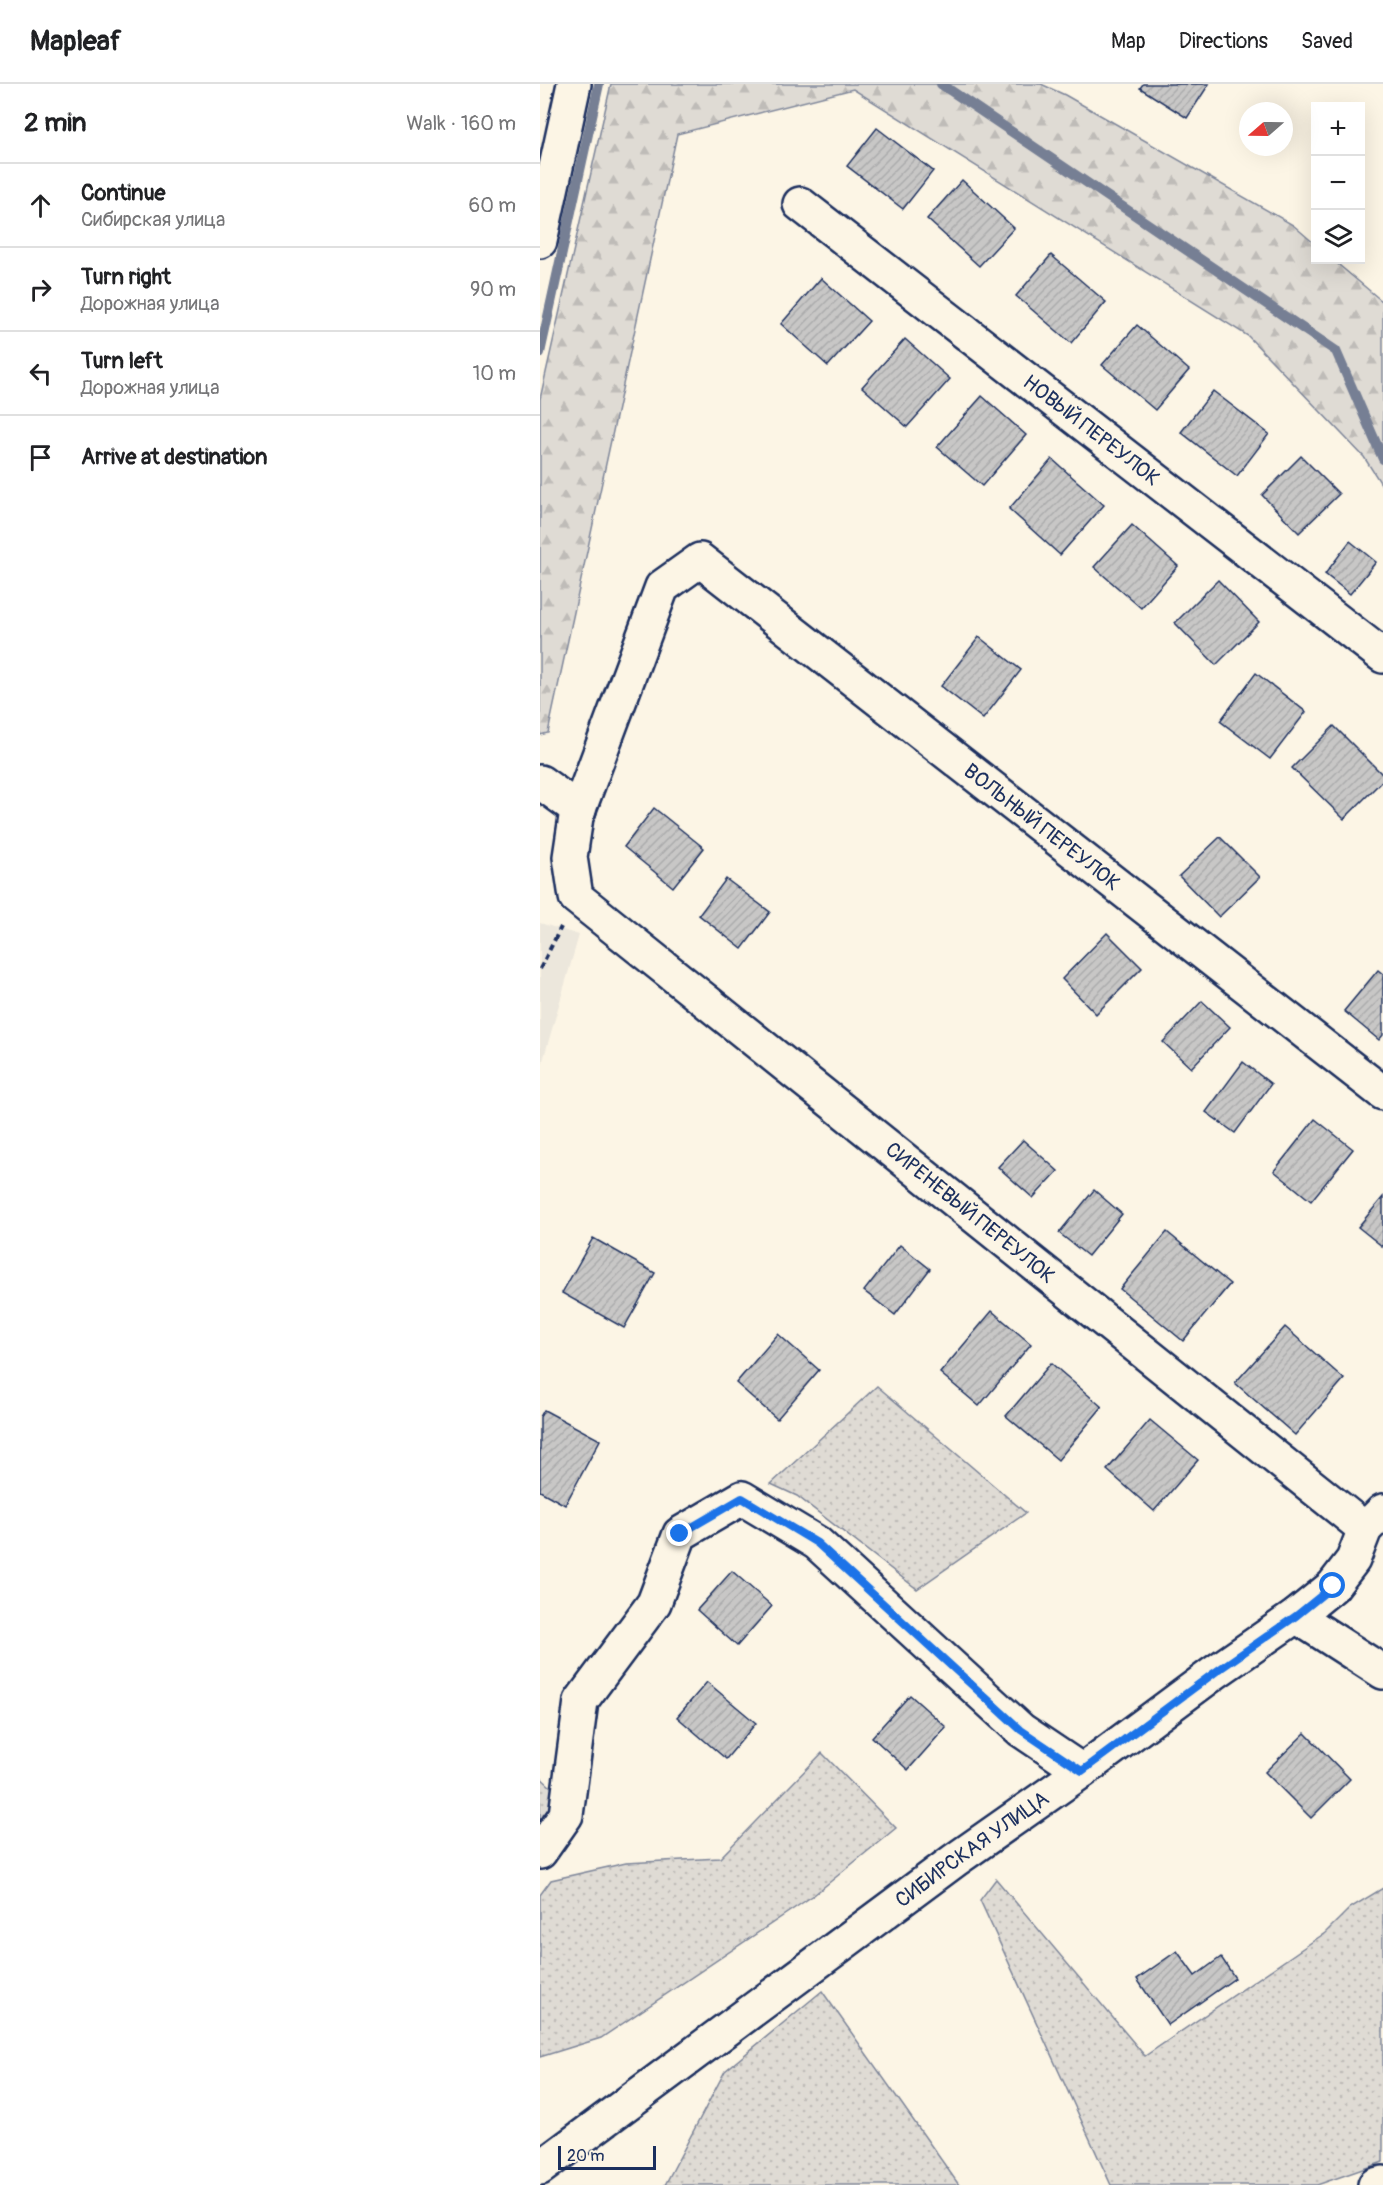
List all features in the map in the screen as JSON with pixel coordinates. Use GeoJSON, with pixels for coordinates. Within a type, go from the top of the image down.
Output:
{"type":"FeatureCollection","features":[{"type":"Feature","properties":{"kind":"street"},"geometry":{"type":"LineString","coordinates":[[540,242],[574,84]]}},
{"type":"Feature","properties":{"kind":"street","name":"НОВЫЙ ПЕРЕУЛОК"},"geometry":{"type":"LineString","coordinates":[[800,204],[1383,656]]}},
{"type":"Feature","properties":{"kind":"street","name":"ВОЛЬНЫЙ ПЕРЕУЛОК"},"geometry":{"type":"LineString","coordinates":[[579,810],[662,587],[700,560],[1383,1093]]}},
{"type":"Feature","properties":{"kind":"street"},"geometry":{"type":"LineString","coordinates":[[540,782],[579,810],[570,857],[576,897]]}},
{"type":"Feature","properties":{"kind":"street","name":"СИРЕНЕВЫЙ ПЕРЕУЛОК"},"geometry":{"type":"LineString","coordinates":[[576,897],[1374,1520]]}},
{"type":"Feature","properties":{"kind":"street"},"geometry":{"type":"LineString","coordinates":[[540,1852],[566,1815],[581,1701],[654,1603],[680,1534],[742,1498],[817,1543],[1021,1730],[1082,1771]]}},
{"type":"Feature","properties":{"kind":"street","name":"СИБИРСКАЯ УЛИЦА"},"geometry":{"type":"LineString","coordinates":[[540,2168],[955,1860],[1082,1771],[1204,1679],[1296,1616],[1333,1586],[1347,1569],[1374,1520]]}},
{"type":"Feature","properties":{"kind":"street"},"geometry":{"type":"LineString","coordinates":[[1296,1616],[1383,1671]]}},
{"type":"Feature","properties":{"kind":"street"},"geometry":{"type":"LineString","coordinates":[[1375,2185],[1383,2182]]}},
{"type":"Feature","properties":{"kind":"path"},"geometry":{"type":"LineString","coordinates":[[540,969],[576,897]]}},
{"type":"Feature","properties":{"kind":"shaded area"},"geometry":{"type":"Polygon","coordinates":[[[540,923],[579,935],[540,1071],[540,923]]]}},
{"type":"Feature","properties":{"kind":"green space"},"geometry":{"type":"Polygon","coordinates":[[[611,84],[1041,84],[1065,95],[1293,225],[1311,241],[1311,264],[1338,264],[1383,302],[1383,487],[1364,457],[1248,336],[853,89],[677,134],[548,733],[540,735],[540,399],[611,84]]]}},
{"type":"Feature","properties":{"kind":"green space"},"geometry":{"type":"Polygon","coordinates":[[[877,1386],[1026,1513],[917,1589],[797,1496],[771,1484],[877,1386]]]}},
{"type":"Feature","properties":{"kind":"green space"},"geometry":{"type":"Polygon","coordinates":[[[822,1753],[896,1828],[814,1895],[601,2038],[540,2057],[540,1895],[551,1880],[626,1863],[720,1858],[822,1753]]]}},
{"type":"Feature","properties":{"kind":"green space"},"geometry":{"type":"Polygon","coordinates":[[[540,1777],[561,1796],[540,1824],[540,1777]]]}},
{"type":"Feature","properties":{"kind":"green space"},"geometry":{"type":"Polygon","coordinates":[[[996,1879],[1145,2056],[1325,1933],[1350,1908],[1383,1888],[1383,2162],[1317,2185],[1111,2185],[980,1900],[996,1879]]]}},
{"type":"Feature","properties":{"kind":"green space"},"geometry":{"type":"Polygon","coordinates":[[[822,1991],[959,2185],[665,2185],[725,2071],[822,1991]]]}},
{"type":"Feature","properties":{"kind":"building"},"geometry":{"type":"Polygon","coordinates":[[[1143,84],[1209,84],[1187,118],[1140,88],[1143,84]]]}},
{"type":"Feature","properties":{"kind":"building"},"geometry":{"type":"Polygon","coordinates":[[[877,128],[933,171],[903,209],[847,166],[877,128]]]}},
{"type":"Feature","properties":{"kind":"building"},"geometry":{"type":"Polygon","coordinates":[[[962,180],[1014,228],[979,266],[927,219],[962,180]]]}},
{"type":"Feature","properties":{"kind":"building"},"geometry":{"type":"Polygon","coordinates":[[[1051,255],[1106,302],[1071,343],[1016,296],[1051,255]]]}},
{"type":"Feature","properties":{"kind":"building"},"geometry":{"type":"Polygon","coordinates":[[[821,278],[869,321],[828,366],[781,324],[821,278]]]}},
{"type":"Feature","properties":{"kind":"building"},"geometry":{"type":"Polygon","coordinates":[[[1137,325],[1189,370],[1155,410],[1102,365],[1137,325]]]}},
{"type":"Feature","properties":{"kind":"building"},"geometry":{"type":"Polygon","coordinates":[[[905,339],[950,379],[907,427],[862,387],[905,339]]]}},
{"type":"Feature","properties":{"kind":"building"},"geometry":{"type":"Polygon","coordinates":[[[1213,391],[1269,434],[1237,476],[1181,432],[1213,391]]]}},
{"type":"Feature","properties":{"kind":"building"},"geometry":{"type":"Polygon","coordinates":[[[982,396],[1026,435],[982,486],[937,447],[982,396]]]}},
{"type":"Feature","properties":{"kind":"building"},"geometry":{"type":"Polygon","coordinates":[[[1301,456],[1339,494],[1299,533],[1262,495],[1301,456]]]}},
{"type":"Feature","properties":{"kind":"building"},"geometry":{"type":"Polygon","coordinates":[[[1052,459],[1104,505],[1060,555],[1009,509],[1052,459]]]}},
{"type":"Feature","properties":{"kind":"building"},"geometry":{"type":"Polygon","coordinates":[[[1132,525],[1178,566],[1141,608],[1094,567],[1132,525]]]}},
{"type":"Feature","properties":{"kind":"building"},"geometry":{"type":"Polygon","coordinates":[[[1350,541],[1376,562],[1350,594],[1325,574],[1350,541]]]}},
{"type":"Feature","properties":{"kind":"building"},"geometry":{"type":"Polygon","coordinates":[[[1218,580],[1259,622],[1216,665],[1175,623],[1218,580]]]}},
{"type":"Feature","properties":{"kind":"building"},"geometry":{"type":"Polygon","coordinates":[[[979,637],[1021,670],[983,719],[941,686],[979,637]]]}},
{"type":"Feature","properties":{"kind":"building"},"geometry":{"type":"Polygon","coordinates":[[[1256,673],[1306,712],[1270,759],[1220,721],[1256,673]]]}},
{"type":"Feature","properties":{"kind":"building"},"geometry":{"type":"Polygon","coordinates":[[[1334,726],[1383,775],[1383,780],[1344,819],[1292,768],[1334,726]]]}},
{"type":"Feature","properties":{"kind":"building"},"geometry":{"type":"Polygon","coordinates":[[[654,808],[704,848],[673,887],[624,847],[654,808]]]}},
{"type":"Feature","properties":{"kind":"building"},"geometry":{"type":"Polygon","coordinates":[[[1220,837],[1260,877],[1219,917],[1179,876],[1220,837]]]}},
{"type":"Feature","properties":{"kind":"building"},"geometry":{"type":"Polygon","coordinates":[[[726,879],[770,912],[742,949],[699,915],[726,879]]]}},
{"type":"Feature","properties":{"kind":"building"},"geometry":{"type":"Polygon","coordinates":[[[1107,933],[1142,968],[1096,1014],[1062,979],[1107,933]]]}},
{"type":"Feature","properties":{"kind":"building"},"geometry":{"type":"Polygon","coordinates":[[[1378,970],[1383,974],[1383,1035],[1379,1040],[1344,1011],[1378,970]]]}},
{"type":"Feature","properties":{"kind":"building"},"geometry":{"type":"Polygon","coordinates":[[[1202,1001],[1230,1027],[1191,1068],[1163,1042],[1202,1001]]]}},
{"type":"Feature","properties":{"kind":"building"},"geometry":{"type":"Polygon","coordinates":[[[1243,1062],[1271,1084],[1235,1133],[1206,1112],[1243,1062]]]}},
{"type":"Feature","properties":{"kind":"building"},"geometry":{"type":"Polygon","coordinates":[[[1315,1119],[1353,1149],[1311,1201],[1274,1171],[1315,1119]]]}},
{"type":"Feature","properties":{"kind":"building"},"geometry":{"type":"Polygon","coordinates":[[[1023,1140],[1058,1171],[1033,1198],[998,1167],[1023,1140]]]}},
{"type":"Feature","properties":{"kind":"building"},"geometry":{"type":"Polygon","coordinates":[[[1094,1190],[1122,1214],[1088,1256],[1059,1233],[1094,1190]]]}},
{"type":"Feature","properties":{"kind":"building"},"geometry":{"type":"Polygon","coordinates":[[[1383,1197],[1383,1247],[1358,1227],[1383,1197]]]}},
{"type":"Feature","properties":{"kind":"building"},"geometry":{"type":"Polygon","coordinates":[[[1167,1232],[1230,1284],[1183,1341],[1120,1289],[1167,1232]]]}},
{"type":"Feature","properties":{"kind":"building"},"geometry":{"type":"Polygon","coordinates":[[[593,1238],[655,1273],[624,1328],[562,1293],[593,1238]]]}},
{"type":"Feature","properties":{"kind":"building"},"geometry":{"type":"Polygon","coordinates":[[[900,1245],[930,1269],[895,1315],[864,1291],[900,1245]]]}},
{"type":"Feature","properties":{"kind":"building"},"geometry":{"type":"Polygon","coordinates":[[[992,1311],[1031,1344],[979,1406],[940,1373],[992,1311]]]}},
{"type":"Feature","properties":{"kind":"building"},"geometry":{"type":"Polygon","coordinates":[[[1285,1327],[1344,1379],[1295,1435],[1235,1383],[1285,1327]]]}},
{"type":"Feature","properties":{"kind":"building"},"geometry":{"type":"Polygon","coordinates":[[[778,1334],[819,1370],[777,1419],[736,1383],[778,1334]]]}},
{"type":"Feature","properties":{"kind":"building"},"geometry":{"type":"Polygon","coordinates":[[[1051,1363],[1102,1407],[1058,1460],[1006,1416],[1051,1363]]]}},
{"type":"Feature","properties":{"kind":"building"},"geometry":{"type":"Polygon","coordinates":[[[544,1410],[600,1440],[565,1505],[540,1491],[540,1417],[544,1410]]]}},
{"type":"Feature","properties":{"kind":"building"},"geometry":{"type":"Polygon","coordinates":[[[1150,1420],[1198,1460],[1154,1511],[1107,1470],[1150,1420]]]}},
{"type":"Feature","properties":{"kind":"building"},"geometry":{"type":"Polygon","coordinates":[[[732,1571],[772,1606],[737,1646],[697,1610],[732,1571]]]}},
{"type":"Feature","properties":{"kind":"building"},"geometry":{"type":"Polygon","coordinates":[[[707,1682],[756,1723],[726,1759],[677,1717],[707,1682]]]}},
{"type":"Feature","properties":{"kind":"building"},"geometry":{"type":"Polygon","coordinates":[[[910,1695],[946,1727],[908,1770],[872,1737],[910,1695]]]}},
{"type":"Feature","properties":{"kind":"building"},"geometry":{"type":"Polygon","coordinates":[[[1305,1733],[1350,1779],[1311,1818],[1265,1772],[1305,1733]]]}},
{"type":"Feature","properties":{"kind":"building"},"geometry":{"type":"Polygon","coordinates":[[[1177,1951],[1195,1976],[1221,1957],[1235,1978],[1168,2025],[1137,1979],[1177,1951]]]}},
{"type":"Feature","properties":{"kind":"waterway"},"geometry":{"type":"LineString","coordinates":[[540,353],[599,84]]}},
{"type":"Feature","properties":{"kind":"waterway"},"geometry":{"type":"LineString","coordinates":[[941,84],[1336,351],[1383,459]]}},
{"type":"Feature","properties":{"kind":"route"},"geometry":{"type":"LineString","coordinates":[[680,1534],[742,1498],[817,1543],[1021,1730],[1082,1771],[1214,1673],[1296,1616],[1333,1586]]}}]}
